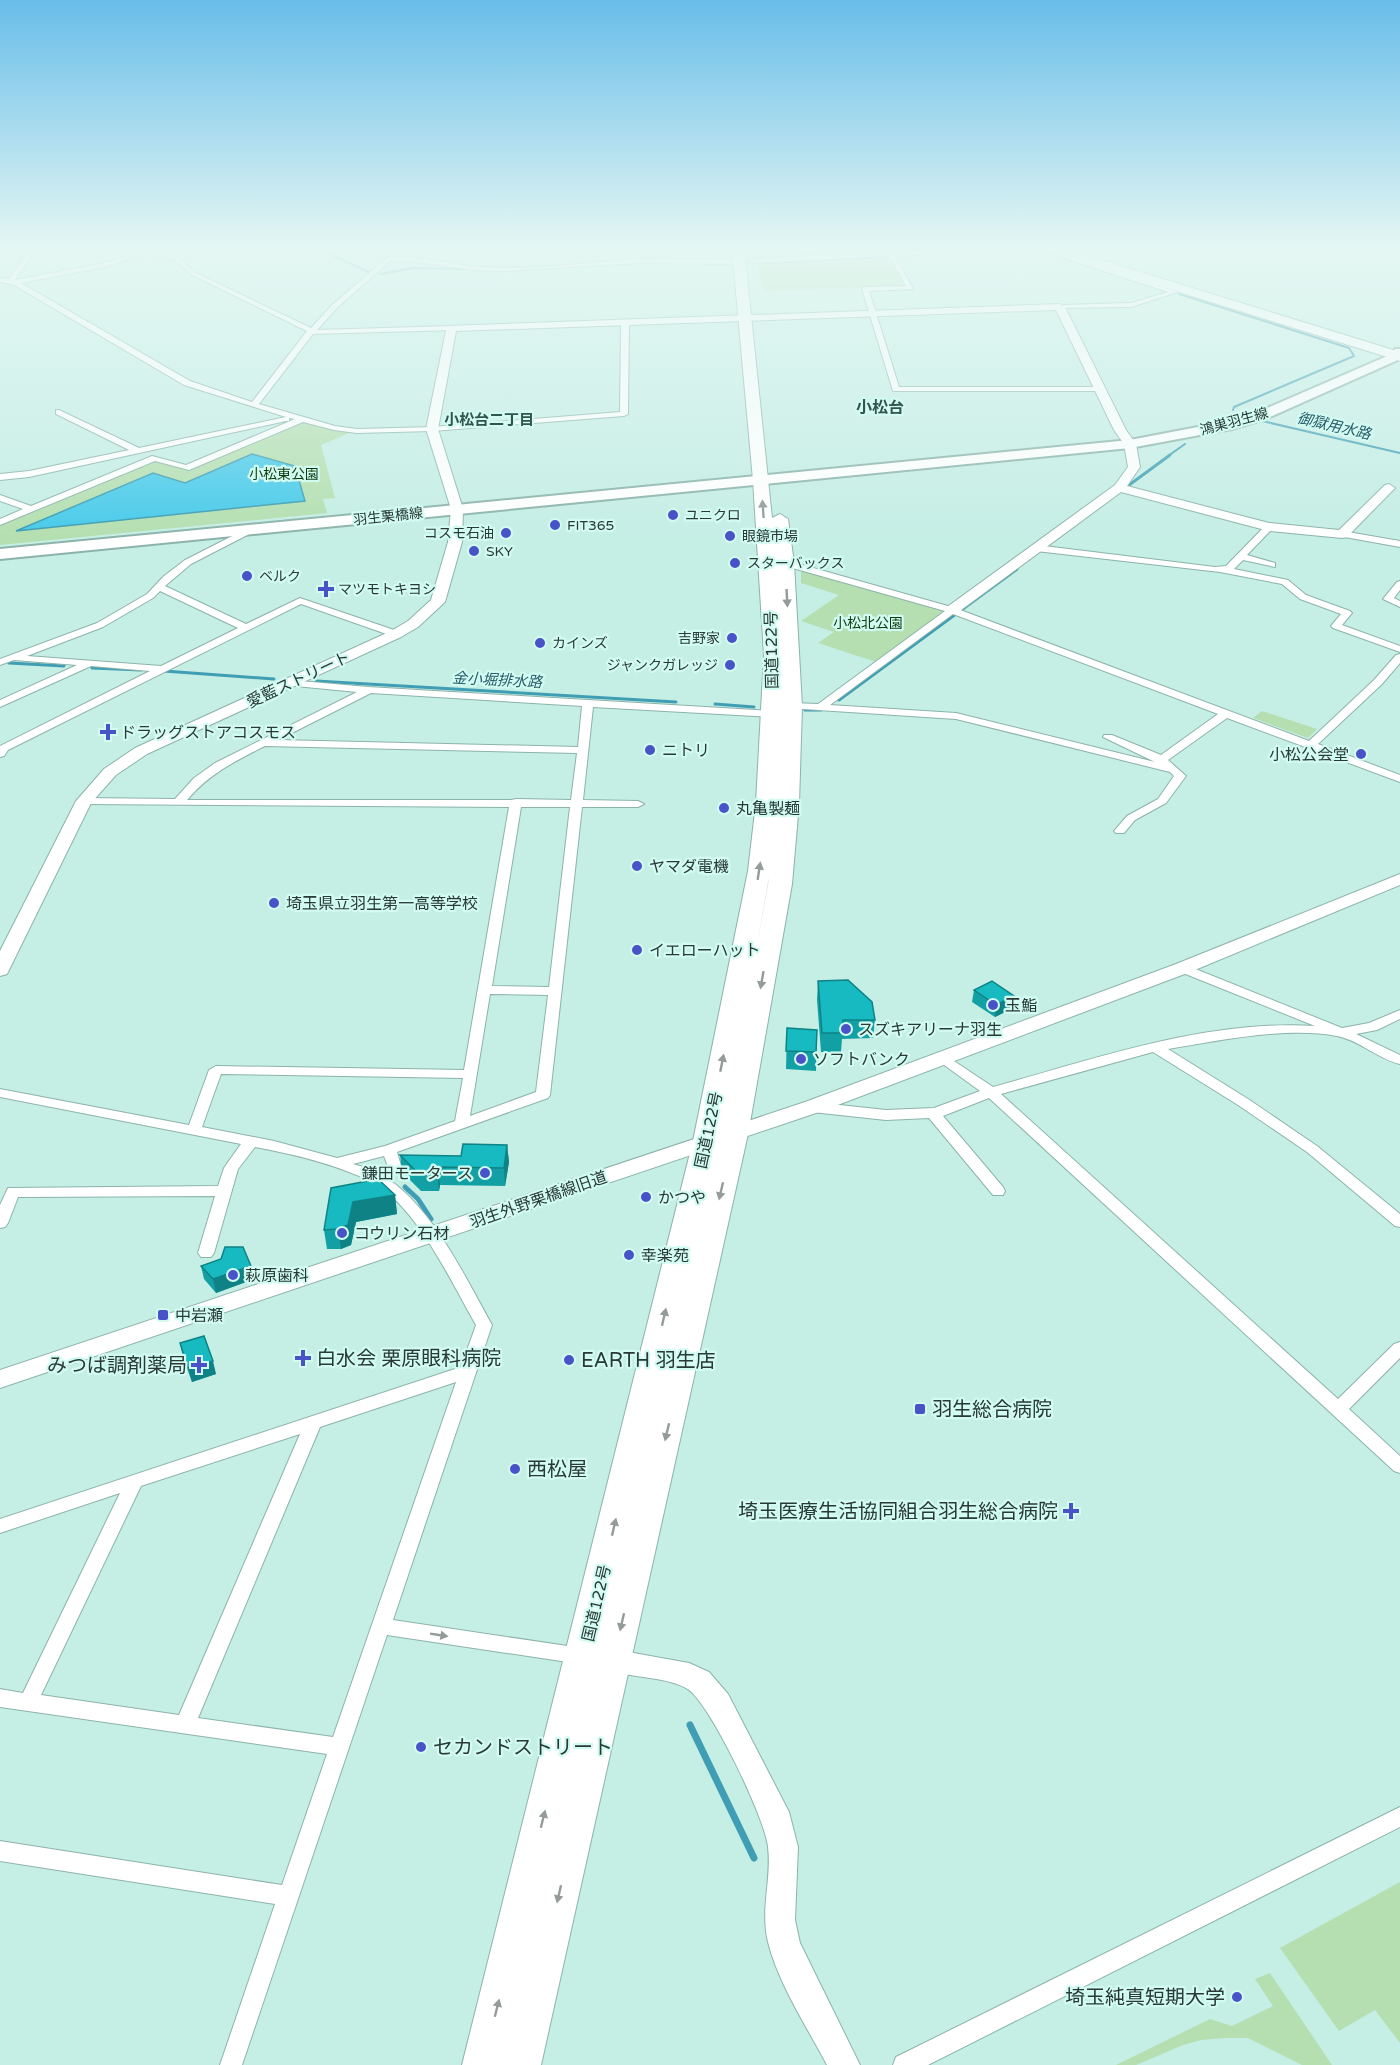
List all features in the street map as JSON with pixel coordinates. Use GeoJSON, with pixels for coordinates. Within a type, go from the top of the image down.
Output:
{"type":"FeatureCollection","features":[{"type":"Feature","properties":{"kind":"highway","name":"国道122号"},"geometry":{"type":"LineString","coordinates":[[720,1137],[767,803],[774,655],[767,476],[754,344]]}},
{"type":"Feature","properties":{"kind":"highway"},"geometry":{"type":"LineString","coordinates":[[1365,344],[1396,354]]}},
{"type":"Feature","properties":{"kind":"highway"},"geometry":{"type":"LineString","coordinates":[[1366,344],[1396,354]]}},
{"type":"Feature","properties":{"kind":"highway","name":"国道122号"},"geometry":{"type":"LineString","coordinates":[[520,2065],[598,1658],[780,884],[788,804],[792,706],[785,563],[767,476]]}},
{"type":"Feature","properties":{"kind":"highway","name":"国道122号"},"geometry":{"type":"LineString","coordinates":[[483,2065],[598,1658]]}},
{"type":"Feature","properties":{"kind":"main road","name":"鴻巣羽生線"},"geometry":{"type":"LineString","coordinates":[[767,476],[1129,441],[1232,424],[1263,415],[1396,354]]}},
{"type":"Feature","properties":{"kind":"main road","name":"羽生栗橋線"},"geometry":{"type":"LineString","coordinates":[[0,549],[767,476]]}},
{"type":"Feature","properties":{"kind":"main road","name":"羽生栗橋線"},"geometry":{"type":"LineString","coordinates":[[0,554],[456,506]]}},
{"type":"Feature","properties":{"kind":"street"},"geometry":{"type":"LineString","coordinates":[[120,344],[187,383],[334,428],[357,431],[432,429],[624,414],[625,344]]}},
{"type":"Feature","properties":{"kind":"street"},"geometry":{"type":"LineString","coordinates":[[254,405],[300,344]]}},
{"type":"Feature","properties":{"kind":"street"},"geometry":{"type":"LineString","coordinates":[[448,344],[432,429],[456,506]]}},
{"type":"Feature","properties":{"kind":"street"},"geometry":{"type":"LineString","coordinates":[[882,344],[896,389],[1100,389]]}},
{"type":"Feature","properties":{"kind":"street"},"geometry":{"type":"LineString","coordinates":[[821,707],[1119,488],[1134,467],[1129,441],[1078,344]]}},
{"type":"Feature","properties":{"kind":"street"},"geometry":{"type":"LineString","coordinates":[[59,411],[138,451]]}},
{"type":"Feature","properties":{"kind":"street"},"geometry":{"type":"LineString","coordinates":[[0,477],[29,474],[300,418]]}},
{"type":"Feature","properties":{"kind":"street"},"geometry":{"type":"LineString","coordinates":[[0,522],[154,458],[186,468],[300,418]]}},
{"type":"Feature","properties":{"kind":"street"},"geometry":{"type":"LineString","coordinates":[[1119,488],[1269,527],[1342,534],[1400,544]]}},
{"type":"Feature","properties":{"kind":"street"},"geometry":{"type":"LineString","coordinates":[[1342,534],[1389,488]]}},
{"type":"Feature","properties":{"kind":"street"},"geometry":{"type":"LineString","coordinates":[[0,498],[31,509]]}},
{"type":"Feature","properties":{"kind":"street","name":"愛藍ストリート"},"geometry":{"type":"LineString","coordinates":[[0,970],[5,950],[84,801],[110,772],[141,751],[396,634],[413,624],[438,602],[455,542],[456,506]]}},
{"type":"Feature","properties":{"kind":"street"},"geometry":{"type":"LineString","coordinates":[[1219,570],[1229,569],[1269,527]]}},
{"type":"Feature","properties":{"kind":"street"},"geometry":{"type":"LineString","coordinates":[[0,662],[100,625],[150,596],[188,562],[252,529]]}},
{"type":"Feature","properties":{"kind":"street"},"geometry":{"type":"LineString","coordinates":[[1036,548],[1219,570],[1285,582],[1303,597],[1347,613],[1336,626],[1400,649]]}},
{"type":"Feature","properties":{"kind":"street"},"geometry":{"type":"LineString","coordinates":[[1240,556],[1272,565]]}},
{"type":"Feature","properties":{"kind":"street"},"geometry":{"type":"LineString","coordinates":[[785,563],[952,610],[1400,778]]}},
{"type":"Feature","properties":{"kind":"street"},"geometry":{"type":"LineString","coordinates":[[1400,584],[1388,599],[1400,604]]}},
{"type":"Feature","properties":{"kind":"street"},"geometry":{"type":"LineString","coordinates":[[159,587],[244,627]]}},
{"type":"Feature","properties":{"kind":"street"},"geometry":{"type":"LineString","coordinates":[[0,754],[4,748],[300,601],[396,634]]}},
{"type":"Feature","properties":{"kind":"street"},"geometry":{"type":"LineString","coordinates":[[0,657],[161,669]]}},
{"type":"Feature","properties":{"kind":"street"},"geometry":{"type":"LineString","coordinates":[[1311,745],[1378,682],[1400,657]]}},
{"type":"Feature","properties":{"kind":"street"},"geometry":{"type":"LineString","coordinates":[[0,704],[90,663]]}},
{"type":"Feature","properties":{"kind":"street"},"geometry":{"type":"LineString","coordinates":[[289,683],[297,686],[771,714]]}},
{"type":"Feature","properties":{"kind":"street"},"geometry":{"type":"LineString","coordinates":[[178,803],[198,780],[209,772],[368,690]]}},
{"type":"Feature","properties":{"kind":"street"},"geometry":{"type":"LineString","coordinates":[[337,1163],[389,1150],[543,1095],[588,704]]}},
{"type":"Feature","properties":{"kind":"street"},"geometry":{"type":"LineString","coordinates":[[792,706],[956,716],[1174,770]]}},
{"type":"Feature","properties":{"kind":"street"},"geometry":{"type":"LineString","coordinates":[[1160,761],[1227,713]]}},
{"type":"Feature","properties":{"kind":"street"},"geometry":{"type":"LineString","coordinates":[[1108,737],[1137,748],[1180,776],[1162,801],[1131,818],[1120,831]]}},
{"type":"Feature","properties":{"kind":"street"},"geometry":{"type":"LineString","coordinates":[[263,743],[583,750]]}},
{"type":"Feature","properties":{"kind":"street"},"geometry":{"type":"LineString","coordinates":[[84,801],[638,804]]}},
{"type":"Feature","properties":{"kind":"street"},"geometry":{"type":"LineString","coordinates":[[462,1124],[516,802]]}},
{"type":"Feature","properties":{"kind":"street","name":"羽生外野栗橋線旧道"},"geometry":{"type":"LineString","coordinates":[[0,1379],[812,1107],[1183,968],[1400,879]]}},
{"type":"Feature","properties":{"kind":"street"},"geometry":{"type":"LineString","coordinates":[[1183,968],[1341,1032],[1400,1060]]}},
{"type":"Feature","properties":{"kind":"street"},"geometry":{"type":"LineString","coordinates":[[485,990],[555,991]]}},
{"type":"Feature","properties":{"kind":"street"},"geometry":{"type":"LineString","coordinates":[[812,1107],[886,1115],[933,1113],[991,1092],[1155,1047],[1234,1034],[1294,1029],[1341,1032],[1371,1027],[1400,1014]]}},
{"type":"Feature","properties":{"kind":"street"},"geometry":{"type":"LineString","coordinates":[[1155,1047],[1243,1102],[1312,1149],[1400,1222]]}},
{"type":"Feature","properties":{"kind":"street"},"geometry":{"type":"LineString","coordinates":[[945,1059],[991,1092],[1400,1466]]}},
{"type":"Feature","properties":{"kind":"street"},"geometry":{"type":"LineString","coordinates":[[194,1131],[216,1070],[471,1074]]}},
{"type":"Feature","properties":{"kind":"street"},"geometry":{"type":"LineString","coordinates":[[0,1093],[251,1142],[337,1163],[377,1178],[405,1200],[432,1235],[484,1325],[231,2065]]}},
{"type":"Feature","properties":{"kind":"street"},"geometry":{"type":"LineString","coordinates":[[933,1113],[998,1191]]}},
{"type":"Feature","properties":{"kind":"street"},"geometry":{"type":"LineString","coordinates":[[206,1253],[231,1168],[251,1142]]}},
{"type":"Feature","properties":{"kind":"street"},"geometry":{"type":"LineString","coordinates":[[389,1150],[395,1169]]}},
{"type":"Feature","properties":{"kind":"street"},"geometry":{"type":"LineString","coordinates":[[0,1223],[13,1192],[224,1191]]}},
{"type":"Feature","properties":{"kind":"street"},"geometry":{"type":"LineString","coordinates":[[1338,1409],[1400,1348]]}},
{"type":"Feature","properties":{"kind":"street"},"geometry":{"type":"LineString","coordinates":[[0,1526],[469,1371]]}},
{"type":"Feature","properties":{"kind":"street"},"geometry":{"type":"LineString","coordinates":[[185,1724],[313,1423]]}},
{"type":"Feature","properties":{"kind":"street"},"geometry":{"type":"LineString","coordinates":[[28,1702],[135,1481]]}},
{"type":"Feature","properties":{"kind":"street"},"geometry":{"type":"LineString","coordinates":[[381,1626],[679,1672],[699,1681],[718,1703],[774,1812],[783,1847],[780,1920],[784,1943],[795,1970],[844,2065]]}},
{"type":"Feature","properties":{"kind":"street"},"geometry":{"type":"LineString","coordinates":[[0,1698],[340,1747]]}},
{"type":"Feature","properties":{"kind":"street"},"geometry":{"type":"LineString","coordinates":[[904,2065],[1400,1817]]}},
{"type":"Feature","properties":{"kind":"street"},"geometry":{"type":"LineString","coordinates":[[0,1851],[288,1896]]}},
{"type":"Feature","properties":{"kind":"green space","name":"小松東公園"},"geometry":{"type":"Polygon","coordinates":[[[300,421],[349,433],[321,445],[335,498],[323,499],[327,513],[0,545],[0,524],[155,460],[185,470],[300,421]]]}},
{"type":"Feature","properties":{"kind":"green space","name":"小松北公園"},"geometry":{"type":"Polygon","coordinates":[[[801,567],[945,610],[876,662],[818,643],[834,632],[801,621],[839,595],[801,583],[801,567]]]}},
{"type":"Feature","properties":{"kind":"green space"},"geometry":{"type":"Polygon","coordinates":[[[1262,711],[1317,729],[1308,738],[1253,718],[1262,711]]]}},
{"type":"Feature","properties":{"kind":"green space"},"geometry":{"type":"Polygon","coordinates":[[[1400,1882],[1400,2043],[1375,2010],[1339,2031],[1280,1948],[1400,1882]]]}},
{"type":"Feature","properties":{"kind":"green space"},"geometry":{"type":"Polygon","coordinates":[[[1270,1973],[1332,2065],[1302,2065],[1248,2038],[1225,2038],[1201,2040],[1183,2045],[1136,2065],[1116,2065],[1210,2019],[1232,2026],[1273,2006],[1255,1979],[1270,1973]]]}},
{"type":"Feature","properties":{"kind":"water"},"geometry":{"type":"Polygon","coordinates":[[[252,454],[295,466],[305,501],[16,531],[153,473],[185,483],[252,454]]]}},
{"type":"Feature","properties":{"kind":"building"},"geometry":{"type":"Polygon","coordinates":[[[848,980],[872,1002],[875,1020],[843,1020],[842,1033],[822,1033],[818,981],[848,980]]]}},
{"type":"Feature","properties":{"kind":"building"},"geometry":{"type":"Polygon","coordinates":[[[992,981],[1014,996],[996,1005],[974,990],[992,981]]]}},
{"type":"Feature","properties":{"kind":"building"},"geometry":{"type":"Polygon","coordinates":[[[787,1028],[817,1030],[816,1052],[786,1051],[787,1028]]]}},
{"type":"Feature","properties":{"kind":"building"},"geometry":{"type":"Polygon","coordinates":[[[463,1144],[507,1145],[504,1168],[438,1167],[437,1174],[419,1174],[400,1155],[461,1156],[463,1144]]]}},
{"type":"Feature","properties":{"kind":"building"},"geometry":{"type":"Polygon","coordinates":[[[378,1179],[395,1195],[353,1202],[348,1225],[338,1229],[324,1230],[331,1188],[378,1179]]]}},
{"type":"Feature","properties":{"kind":"building"},"geometry":{"type":"Polygon","coordinates":[[[225,1247],[243,1247],[251,1266],[213,1279],[201,1266],[221,1259],[225,1247]]]}},
{"type":"Feature","properties":{"kind":"building"},"geometry":{"type":"Polygon","coordinates":[[[204,1336],[213,1361],[188,1368],[180,1343],[204,1336]]]}},
{"type":"Feature","properties":{"kind":"waterway","name":"御獄用水路"},"geometry":{"type":"LineString","coordinates":[[1233,410],[1234,407],[1354,356],[1349,348],[1338,344]]}},
{"type":"Feature","properties":{"kind":"waterway","name":"御獄用水路"},"geometry":{"type":"LineString","coordinates":[[1262,421],[1400,453]]}},
{"type":"Feature","properties":{"kind":"waterway"},"geometry":{"type":"LineString","coordinates":[[1168,456],[1185,444]]}},
{"type":"Feature","properties":{"kind":"waterway"},"geometry":{"type":"LineString","coordinates":[[1125,488],[1170,455]]}},
{"type":"Feature","properties":{"kind":"waterway"},"geometry":{"type":"LineString","coordinates":[[839,700],[1017,569]]}},
{"type":"Feature","properties":{"kind":"waterway","name":"金小堀排水路"},"geometry":{"type":"LineString","coordinates":[[9,663],[64,666]]}},
{"type":"Feature","properties":{"kind":"waterway","name":"金小堀排水路"},"geometry":{"type":"LineString","coordinates":[[92,668],[141,670]]}},
{"type":"Feature","properties":{"kind":"waterway","name":"金小堀排水路"},"geometry":{"type":"LineString","coordinates":[[164,671],[274,679]]}},
{"type":"Feature","properties":{"kind":"waterway","name":"金小堀排水路"},"geometry":{"type":"LineString","coordinates":[[316,681],[676,702]]}},
{"type":"Feature","properties":{"kind":"waterway","name":"金小堀排水路"},"geometry":{"type":"LineString","coordinates":[[715,704],[754,707]]}},
{"type":"Feature","properties":{"kind":"waterway","name":"金小堀排水路"},"geometry":{"type":"LineString","coordinates":[[805,710],[821,710]]}},
{"type":"Feature","properties":{"kind":"waterway"},"geometry":{"type":"LineString","coordinates":[[405,1187],[418,1199],[431,1219]]}},
{"type":"Feature","properties":{"kind":"waterway"},"geometry":{"type":"LineString","coordinates":[[690,1725],[754,1858]]}},
{"type":"Feature","properties":{"kind":"place","name":"ユニクロ"},"geometry":{"type":"Point","coordinates":[673,515]}},
{"type":"Feature","properties":{"kind":"place","name":"FIT365"},"geometry":{"type":"Point","coordinates":[555,525]}},
{"type":"Feature","properties":{"kind":"place","name":"コスモ石油"},"geometry":{"type":"Point","coordinates":[506,533]}},
{"type":"Feature","properties":{"kind":"place","name":"眼鏡市場"},"geometry":{"type":"Point","coordinates":[730,536]}},
{"type":"Feature","properties":{"kind":"place","name":"SKY"},"geometry":{"type":"Point","coordinates":[474,551]}},
{"type":"Feature","properties":{"kind":"place","name":"スターバックス"},"geometry":{"type":"Point","coordinates":[735,563]}},
{"type":"Feature","properties":{"kind":"place","name":"ベルク"},"geometry":{"type":"Point","coordinates":[247,576]}},
{"type":"Feature","properties":{"kind":"place","name":"マツモトキヨシ"},"geometry":{"type":"Point","coordinates":[326,589]}},
{"type":"Feature","properties":{"kind":"place","name":"吉野家"},"geometry":{"type":"Point","coordinates":[732,638]}},
{"type":"Feature","properties":{"kind":"place","name":"カインズ"},"geometry":{"type":"Point","coordinates":[540,643]}},
{"type":"Feature","properties":{"kind":"place","name":"ジャンクガレッジ"},"geometry":{"type":"Point","coordinates":[730,665]}},
{"type":"Feature","properties":{"kind":"place","name":"ドラッグストアコスモス"},"geometry":{"type":"Point","coordinates":[108,732]}},
{"type":"Feature","properties":{"kind":"place","name":"ニトリ"},"geometry":{"type":"Point","coordinates":[650,750]}},
{"type":"Feature","properties":{"kind":"place","name":"小松公会堂"},"geometry":{"type":"Point","coordinates":[1361,754]}},
{"type":"Feature","properties":{"kind":"place","name":"丸亀製麺"},"geometry":{"type":"Point","coordinates":[724,808]}},
{"type":"Feature","properties":{"kind":"place","name":"ヤマダ電機"},"geometry":{"type":"Point","coordinates":[637,866]}},
{"type":"Feature","properties":{"kind":"place","name":"埼玉県立羽生第一高等学校"},"geometry":{"type":"Point","coordinates":[274,903]}},
{"type":"Feature","properties":{"kind":"place","name":"イエローハット"},"geometry":{"type":"Point","coordinates":[637,950]}},
{"type":"Feature","properties":{"kind":"place","name":"玉鮨"},"geometry":{"type":"Point","coordinates":[993,1005]}},
{"type":"Feature","properties":{"kind":"place","name":"スズキアリーナ羽生"},"geometry":{"type":"Point","coordinates":[846,1029]}},
{"type":"Feature","properties":{"kind":"place","name":"ソフトバンク"},"geometry":{"type":"Point","coordinates":[801,1059]}},
{"type":"Feature","properties":{"kind":"place","name":"鎌田モータース"},"geometry":{"type":"Point","coordinates":[485,1173]}},
{"type":"Feature","properties":{"kind":"place","name":"かつや"},"geometry":{"type":"Point","coordinates":[646,1197]}},
{"type":"Feature","properties":{"kind":"place","name":"コウリン石材"},"geometry":{"type":"Point","coordinates":[342,1233]}},
{"type":"Feature","properties":{"kind":"place","name":"幸楽苑"},"geometry":{"type":"Point","coordinates":[629,1255]}},
{"type":"Feature","properties":{"kind":"place","name":"萩原歯科"},"geometry":{"type":"Point","coordinates":[233,1275]}},
{"type":"Feature","properties":{"kind":"place","name":"中岩瀬"},"geometry":{"type":"Point","coordinates":[163,1315]}},
{"type":"Feature","properties":{"kind":"place","name":"白水会 栗原眼科病院"},"geometry":{"type":"Point","coordinates":[303,1358]}},
{"type":"Feature","properties":{"kind":"place","name":"EARTH 羽生店"},"geometry":{"type":"Point","coordinates":[569,1360]}},
{"type":"Feature","properties":{"kind":"place","name":"みつば調剤薬局"},"geometry":{"type":"Point","coordinates":[199,1365]}},
{"type":"Feature","properties":{"kind":"place","name":"羽生総合病院"},"geometry":{"type":"Point","coordinates":[920,1409]}},
{"type":"Feature","properties":{"kind":"place","name":"西松屋"},"geometry":{"type":"Point","coordinates":[515,1469]}},
{"type":"Feature","properties":{"kind":"place","name":"埼玉医療生活協同組合羽生総合病院"},"geometry":{"type":"Point","coordinates":[1071,1511]}},
{"type":"Feature","properties":{"kind":"place","name":"セカンドストリート"},"geometry":{"type":"Point","coordinates":[421,1747]}},
{"type":"Feature","properties":{"kind":"place","name":"埼玉純真短期大学"},"geometry":{"type":"Point","coordinates":[1237,1997]}},
{"type":"Feature","properties":{"kind":"district","name":"小松台"},"geometry":{"type":"Point","coordinates":[880,407]}},
{"type":"Feature","properties":{"kind":"district","name":"小松台二丁目"},"geometry":{"type":"Point","coordinates":[489,420]}}]}
